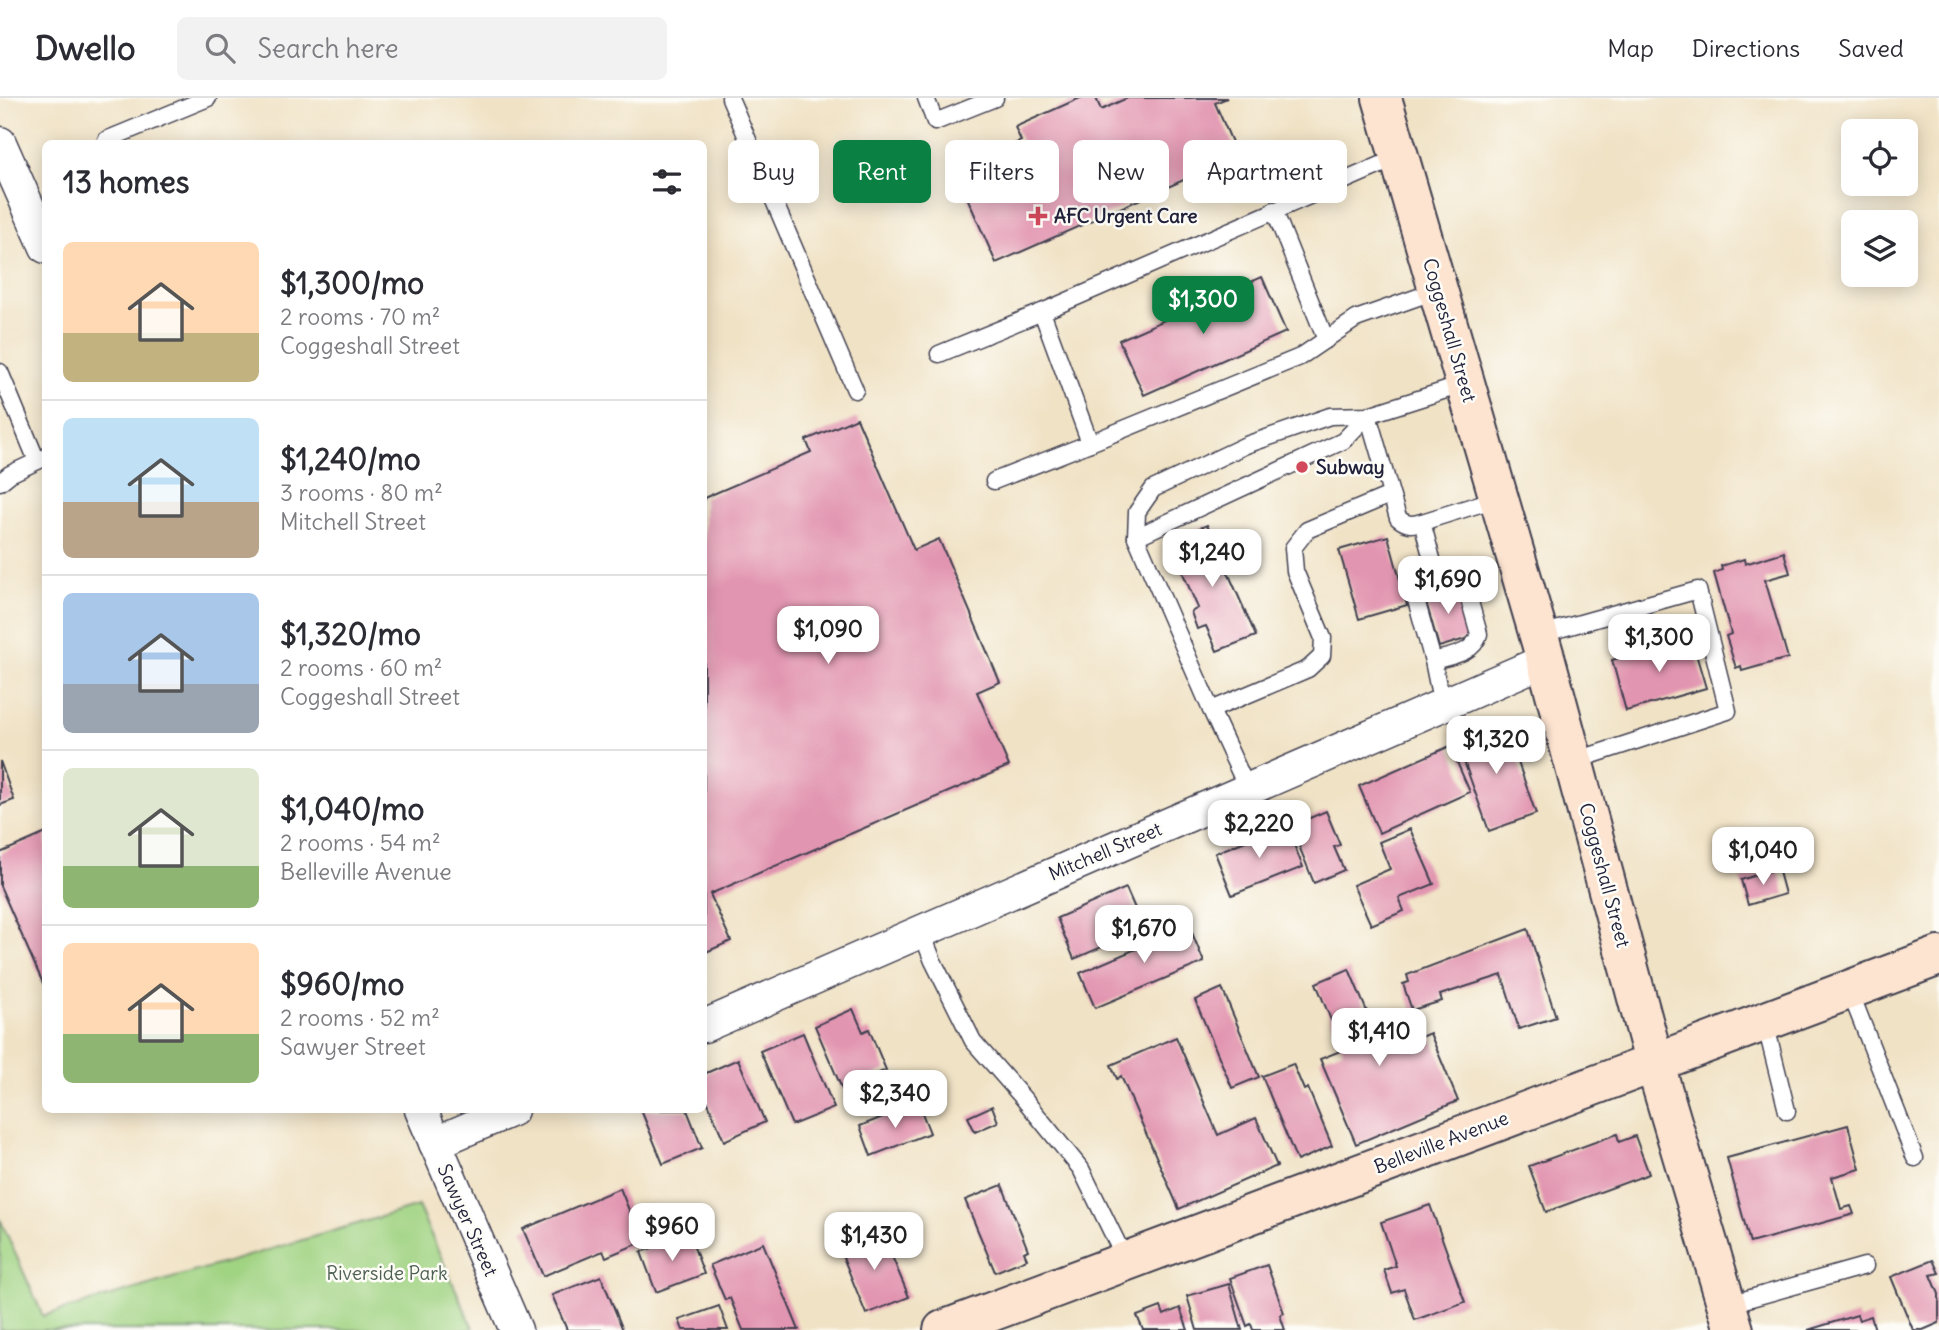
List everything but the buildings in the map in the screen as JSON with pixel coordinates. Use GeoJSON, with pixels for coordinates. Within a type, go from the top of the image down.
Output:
{"type":"FeatureCollection","features":[{"type":"Feature","properties":{"kind":"main road","name":"Coggeshall Street"},"geometry":{"type":"LineString","coordinates":[[1382,98],[1542,647],[1654,1061],[1730,1318]]}},
{"type":"Feature","properties":{"kind":"main road","name":"Belleville Avenue"},"geometry":{"type":"LineString","coordinates":[[943,1330],[988,1322],[1126,1261],[1939,956]]}},
{"type":"Feature","properties":{"kind":"street"},"geometry":{"type":"LineString","coordinates":[[0,142],[42,238]]}},
{"type":"Feature","properties":{"kind":"street","name":"Mitchell Street"},"geometry":{"type":"LineString","coordinates":[[707,1025],[1442,705],[1542,647]]}},
{"type":"Feature","properties":{"kind":"street","name":"Sawyer Street"},"geometry":{"type":"LineString","coordinates":[[422,1113],[516,1330]]}},
{"type":"Feature","properties":{"kind":"street"},"geometry":{"type":"LineString","coordinates":[[435,1143],[505,1113]]}},
{"type":"Feature","properties":{"kind":"lane"},"geometry":{"type":"LineString","coordinates":[[106,140],[208,98]]}},
{"type":"Feature","properties":{"kind":"lane"},"geometry":{"type":"LineString","coordinates":[[730,98],[855,390]]}},
{"type":"Feature","properties":{"kind":"lane"},"geometry":{"type":"LineString","coordinates":[[926,98],[935,122],[995,98]]}},
{"type":"Feature","properties":{"kind":"lane"},"geometry":{"type":"LineString","coordinates":[[939,354],[1399,157]]}},
{"type":"Feature","properties":{"kind":"lane"},"geometry":{"type":"LineString","coordinates":[[1274,210],[1326,340]]}},
{"type":"Feature","properties":{"kind":"lane"},"geometry":{"type":"LineString","coordinates":[[994,481],[1300,357],[1356,319],[1438,290]]}},
{"type":"Feature","properties":{"kind":"lane"},"geometry":{"type":"LineString","coordinates":[[1042,312],[1090,443]]}},
{"type":"Feature","properties":{"kind":"lane"},"geometry":{"type":"LineString","coordinates":[[0,372],[41,459],[0,482]]}},
{"type":"Feature","properties":{"kind":"lane"},"geometry":{"type":"LineString","coordinates":[[1248,790],[1136,537],[1137,512],[1153,489],[1246,445],[1330,416],[1368,415],[1465,384]]}},
{"type":"Feature","properties":{"kind":"lane"},"geometry":{"type":"LineString","coordinates":[[1368,415],[1390,495],[1398,518],[1404,524],[1422,522],[1499,498]]}},
{"type":"Feature","properties":{"kind":"lane"},"geometry":{"type":"LineString","coordinates":[[1136,537],[1343,441],[1368,415]]}},
{"type":"Feature","properties":{"kind":"lane"},"geometry":{"type":"LineString","coordinates":[[1211,710],[1308,669],[1322,656],[1323,638],[1294,571],[1293,548],[1307,530],[1390,495]]}},
{"type":"Feature","properties":{"kind":"lane"},"geometry":{"type":"LineString","coordinates":[[1422,522],[1436,574]]}},
{"type":"Feature","properties":{"kind":"lane"},"geometry":{"type":"LineString","coordinates":[[1433,661],[1471,649],[1477,643],[1479,634],[1463,578],[1436,574]]}},
{"type":"Feature","properties":{"kind":"lane"},"geometry":{"type":"LineString","coordinates":[[1436,574],[1415,596],[1442,705]]}},
{"type":"Feature","properties":{"kind":"lane"},"geometry":{"type":"LineString","coordinates":[[1542,647],[1698,590],[1728,711],[1574,761]]}},
{"type":"Feature","properties":{"kind":"lane"},"geometry":{"type":"LineString","coordinates":[[921,931],[973,1041],[1081,1169],[1126,1261]]}},
{"type":"Feature","properties":{"kind":"lane"},"geometry":{"type":"LineString","coordinates":[[1849,989],[1914,1158]]}},
{"type":"Feature","properties":{"kind":"lane"},"geometry":{"type":"LineString","coordinates":[[1765,1020],[1787,1111]]}},
{"type":"Feature","properties":{"kind":"lane"},"geometry":{"type":"LineString","coordinates":[[1730,1318],[1865,1265]]}},
{"type":"Feature","properties":{"kind":"green space","name":"Riverside Park"},"geometry":{"type":"Polygon","coordinates":[[[418,1206],[474,1330],[0,1330],[0,1219],[43,1316],[418,1206]]]}},
{"type":"Feature","properties":{"kind":"place","name":"AFC Urgent Care"},"geometry":{"type":"Point","coordinates":[1038,216]}},
{"type":"Feature","properties":{"kind":"place","name":"Subway"},"geometry":{"type":"Point","coordinates":[1302,467]}}]}
